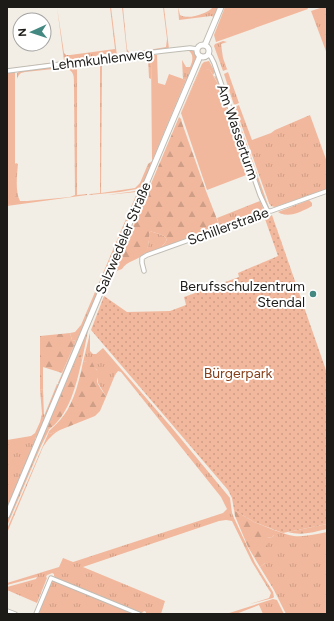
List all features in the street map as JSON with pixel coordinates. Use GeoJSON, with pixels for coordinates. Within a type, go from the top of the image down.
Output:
{"type":"FeatureCollection","features":[{"type":"Feature","properties":{"kind":"main road"},"geometry":{"type":"LineString","coordinates":[[205,45],[221,7]]}},
{"type":"Feature","properties":{"kind":"main road"},"geometry":{"type":"LineString","coordinates":[[200,45],[205,45],[209,50],[208,54],[205,57],[200,56],[197,53],[197,48],[200,45]]}},
{"type":"Feature","properties":{"kind":"main road","name":"Salzwedeler Straße"},"geometry":{"type":"LineString","coordinates":[[7,515],[200,56]]}},
{"type":"Feature","properties":{"kind":"street","name":"Lehmkuhlenweg"},"geometry":{"type":"LineString","coordinates":[[7,71],[197,48]]}},
{"type":"Feature","properties":{"kind":"street","name":"Am Wasserturm"},"geometry":{"type":"LineString","coordinates":[[208,54],[214,63],[260,195],[267,210]]}},
{"type":"Feature","properties":{"kind":"street","name":"Schillerstraße"},"geometry":{"type":"LineString","coordinates":[[144,271],[142,258],[147,255],[261,214],[267,210],[271,211],[327,191]]}},
{"type":"Feature","properties":{"kind":"street"},"geometry":{"type":"LineString","coordinates":[[36,614],[51,578],[139,614]]}},
{"type":"Feature","properties":{"kind":"street"},"geometry":{"type":"LineString","coordinates":[[7,611],[15,614]]}},
{"type":"Feature","properties":{"kind":"green space"},"geometry":{"type":"Polygon","coordinates":[[[57,7],[64,53],[66,55],[70,55],[115,49],[111,7],[117,56],[101,54],[88,59],[13,68],[64,61],[57,7]]]}},
{"type":"Feature","properties":{"kind":"green space"},"geometry":{"type":"Polygon","coordinates":[[[122,7],[127,49],[130,53],[166,47],[167,39],[163,7],[169,49],[127,54],[122,7]]]}},
{"type":"Feature","properties":{"kind":"green space"},"geometry":{"type":"Polygon","coordinates":[[[178,7],[180,15],[192,17],[206,12],[213,7],[218,7],[214,17],[211,16],[179,20],[178,7]]]}},
{"type":"Feature","properties":{"kind":"green space"},"geometry":{"type":"Polygon","coordinates":[[[225,7],[307,7],[308,9],[216,42],[214,35],[225,7]]]}},
{"type":"Feature","properties":{"kind":"green space"},"geometry":{"type":"Polygon","coordinates":[[[327,7],[327,54],[311,11],[327,7]]]}},
{"type":"Feature","properties":{"kind":"green space"},"geometry":{"type":"Polygon","coordinates":[[[223,41],[227,42],[221,44],[223,58],[228,69],[223,71],[214,46],[215,44],[223,41]]]}},
{"type":"Feature","properties":{"kind":"green space"},"geometry":{"type":"Polygon","coordinates":[[[188,50],[193,50],[196,54],[196,58],[142,188],[89,195],[100,193],[100,61],[151,55],[151,79],[149,78],[147,56],[113,61],[105,63],[102,66],[101,193],[135,188],[140,183],[148,164],[152,161],[186,80],[183,79],[182,60],[186,67],[190,67],[192,58],[188,50]]]}},
{"type":"Feature","properties":{"kind":"green space"},"geometry":{"type":"Polygon","coordinates":[[[151,55],[157,55],[158,83],[165,85],[169,74],[186,80],[152,161],[151,55]]]}},
{"type":"Feature","properties":{"kind":"green space"},"geometry":{"type":"Polygon","coordinates":[[[209,61],[215,72],[213,75],[210,70],[201,69],[180,115],[202,64],[209,61]]]}},
{"type":"Feature","properties":{"kind":"green space"},"geometry":{"type":"Polygon","coordinates":[[[76,63],[77,195],[87,195],[7,206],[15,203],[16,163],[18,164],[17,188],[20,201],[70,197],[75,195],[73,74],[70,70],[63,68],[23,72],[17,79],[17,73],[20,71],[76,63]]]}},
{"type":"Feature","properties":{"kind":"green space"},"geometry":{"type":"Polygon","coordinates":[[[201,68],[210,70],[218,84],[249,174],[207,190],[181,113],[201,68]]]}},
{"type":"Feature","properties":{"kind":"green space"},"geometry":{"type":"Polygon","coordinates":[[[15,72],[15,204],[7,205],[7,73],[15,72]]]}},
{"type":"Feature","properties":{"kind":"green space"},"geometry":{"type":"Polygon","coordinates":[[[228,72],[239,103],[234,105],[224,74],[228,72]]]}},
{"type":"Feature","properties":{"kind":"green space"},"geometry":{"type":"Polygon","coordinates":[[[214,76],[217,77],[251,174],[249,174],[214,76]]]}},
{"type":"Feature","properties":{"kind":"green space"},"geometry":{"type":"Polygon","coordinates":[[[239,105],[252,140],[310,115],[327,162],[327,189],[275,207],[271,206],[235,107],[239,105]]]}},
{"type":"Feature","properties":{"kind":"green space"},"geometry":{"type":"Polygon","coordinates":[[[234,108],[269,208],[266,205],[234,108]]]}},
{"type":"Feature","properties":{"kind":"green space"},"geometry":{"type":"Polygon","coordinates":[[[178,115],[89,327],[88,325],[178,115]]]}},
{"type":"Feature","properties":{"kind":"green space"},"geometry":{"type":"Polygon","coordinates":[[[179,117],[220,227],[162,248],[166,239],[165,237],[150,231],[148,248],[145,253],[124,266],[122,269],[114,272],[179,117]]]}},
{"type":"Feature","properties":{"kind":"green space"},"geometry":{"type":"Polygon","coordinates":[[[138,191],[140,193],[60,384],[58,383],[76,341],[72,340],[70,333],[75,332],[81,325],[137,193],[107,195],[138,191]]]}},
{"type":"Feature","properties":{"kind":"green space"},"geometry":{"type":"Polygon","coordinates":[[[309,200],[312,203],[312,206],[300,212],[286,215],[278,212],[309,200]]]}},
{"type":"Feature","properties":{"kind":"green space"},"geometry":{"type":"Polygon","coordinates":[[[260,201],[263,208],[261,212],[220,227],[217,218],[260,201]]]}},
{"type":"Feature","properties":{"kind":"green space","name":"Bürgerpark"},"geometry":{"type":"Polygon","coordinates":[[[272,215],[327,373],[327,524],[283,533],[254,522],[234,510],[232,498],[228,490],[91,330],[104,296],[127,312],[170,311],[186,305],[184,297],[239,277],[238,273],[278,256],[265,219],[272,215]]]}},
{"type":"Feature","properties":{"kind":"green space"},"geometry":{"type":"Polygon","coordinates":[[[150,231],[165,237],[166,239],[162,248],[144,254],[148,247],[150,231]]]}},
{"type":"Feature","properties":{"kind":"green space"},"geometry":{"type":"Polygon","coordinates":[[[86,331],[88,331],[82,360],[82,356],[47,430],[49,430],[7,526],[7,519],[86,331]]]}},
{"type":"Feature","properties":{"kind":"green space"},"geometry":{"type":"Polygon","coordinates":[[[70,333],[72,340],[76,341],[62,373],[43,367],[43,390],[40,389],[40,336],[70,333]]]}},
{"type":"Feature","properties":{"kind":"green space"},"geometry":{"type":"Polygon","coordinates":[[[90,333],[90,351],[93,354],[96,354],[103,348],[230,498],[234,518],[255,563],[273,592],[273,598],[250,604],[269,598],[271,593],[252,562],[232,521],[226,520],[219,521],[83,567],[165,601],[161,614],[146,614],[144,611],[139,613],[56,578],[52,573],[46,577],[47,578],[37,603],[7,590],[7,587],[36,579],[37,577],[7,585],[7,583],[59,567],[63,558],[73,562],[223,513],[227,509],[221,497],[121,372],[118,371],[115,375],[106,397],[98,383],[97,370],[86,361],[83,362],[90,333]]]}},
{"type":"Feature","properties":{"kind":"green space"},"geometry":{"type":"Polygon","coordinates":[[[81,355],[82,360],[77,379],[67,408],[55,424],[47,431],[78,356],[81,355]]]}},
{"type":"Feature","properties":{"kind":"green space"},"geometry":{"type":"Polygon","coordinates":[[[83,362],[92,362],[100,374],[97,382],[106,397],[100,411],[95,416],[50,434],[49,431],[68,410],[74,397],[83,362]]]}},
{"type":"Feature","properties":{"kind":"green space"},"geometry":{"type":"Polygon","coordinates":[[[57,384],[60,385],[38,436],[35,438],[35,444],[7,511],[7,440],[31,436],[35,433],[42,414],[40,389],[43,390],[44,416],[57,384]]]}},
{"type":"Feature","properties":{"kind":"green space"},"geometry":{"type":"Polygon","coordinates":[[[61,429],[51,437],[43,447],[7,533],[7,529],[49,431],[50,434],[61,429]]]}},
{"type":"Feature","properties":{"kind":"green space"},"geometry":{"type":"Polygon","coordinates":[[[234,510],[254,522],[274,530],[274,535],[267,538],[268,559],[260,567],[248,547],[234,510]]]}},
{"type":"Feature","properties":{"kind":"green space"},"geometry":{"type":"Polygon","coordinates":[[[327,524],[327,529],[303,534],[288,532],[327,524]]]}},
{"type":"Feature","properties":{"kind":"green space"},"geometry":{"type":"Polygon","coordinates":[[[274,530],[294,536],[327,532],[327,614],[286,614],[260,567],[265,563],[267,538],[274,535],[274,530]]]}},
{"type":"Feature","properties":{"kind":"green space"},"geometry":{"type":"Polygon","coordinates":[[[54,580],[135,614],[41,614],[39,612],[51,582],[54,580]]]}},
{"type":"Feature","properties":{"kind":"green space"},"geometry":{"type":"Polygon","coordinates":[[[273,599],[277,600],[284,614],[263,614],[259,605],[236,614],[226,614],[273,599]]]}},
{"type":"Feature","properties":{"kind":"place","name":"Berufsschulzentrum Stendal"},"geometry":{"type":"Point","coordinates":[313,294]}}]}
